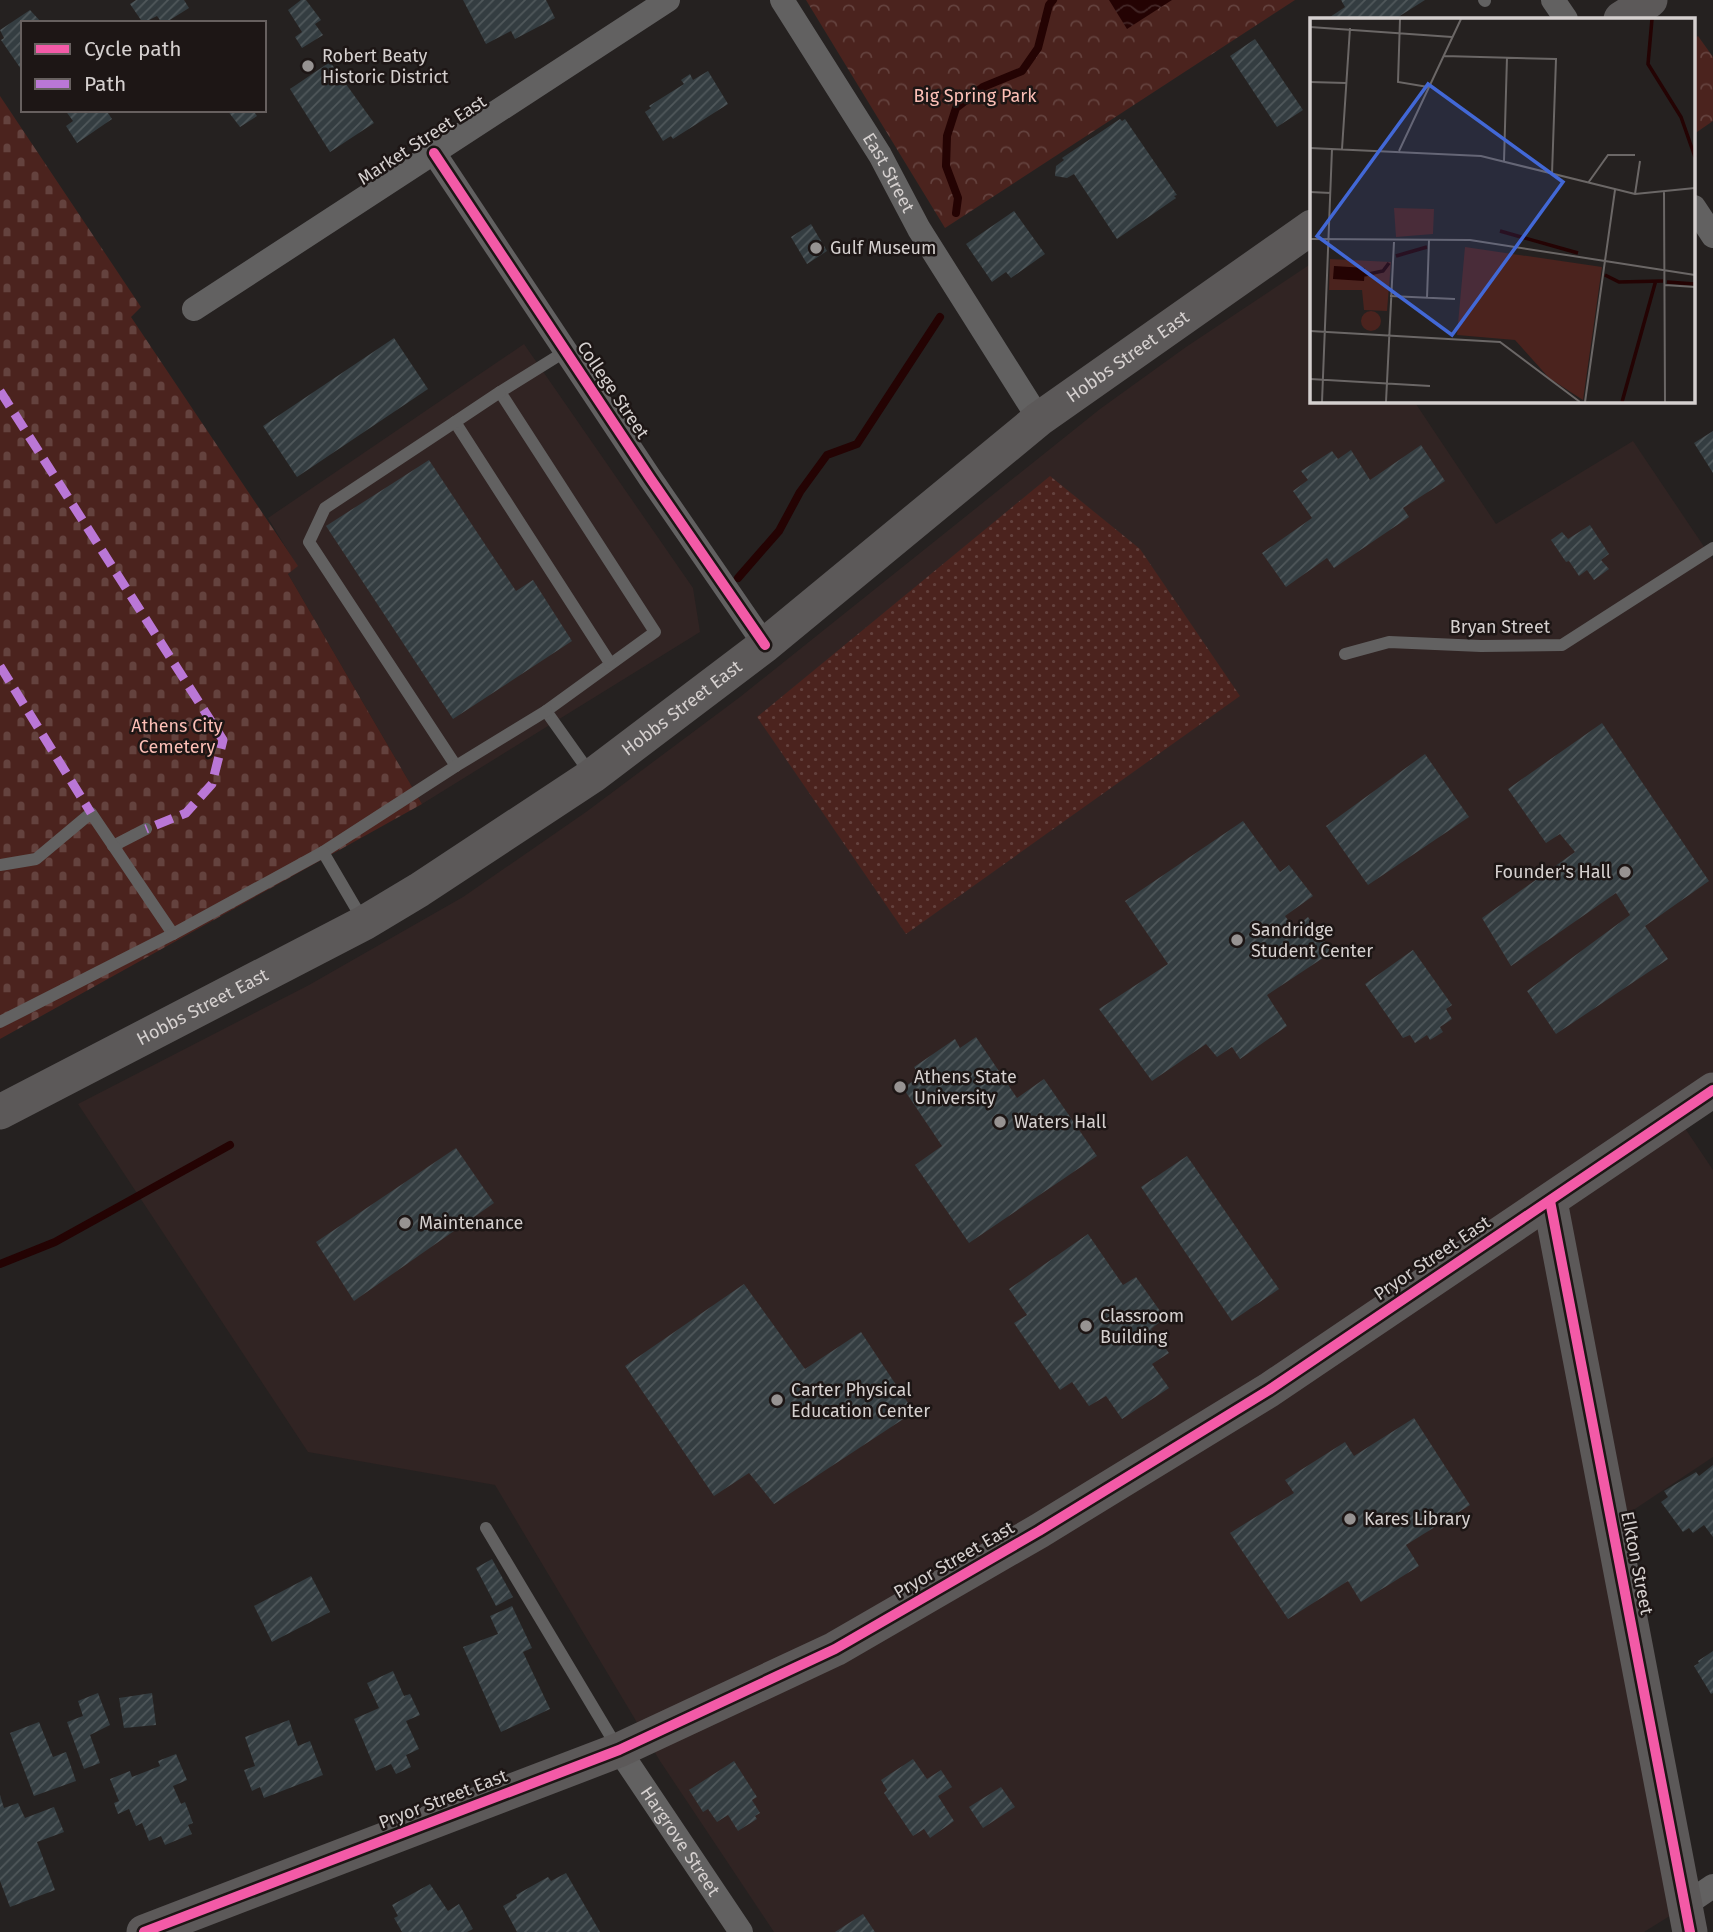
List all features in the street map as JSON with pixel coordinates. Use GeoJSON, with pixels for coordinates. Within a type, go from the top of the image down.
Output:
{"type":"FeatureCollection","features":[{"type":"Feature","properties":{"kind":"street","name":"Market Street East"},"geometry":{"type":"LineString","coordinates":[[194,309],[668,0]]}},
{"type":"Feature","properties":{"kind":"street","name":"East Street"},"geometry":{"type":"LineString","coordinates":[[782,0],[880,155],[919,229],[1039,419]]}},
{"type":"Feature","properties":{"kind":"street"},"geometry":{"type":"LineString","coordinates":[[1553,0],[1565,18]]}},
{"type":"Feature","properties":{"kind":"street"},"geometry":{"type":"LineString","coordinates":[[1623,18],[1650,0]]}},
{"type":"Feature","properties":{"kind":"street","name":"College Street"},"geometry":{"type":"LineString","coordinates":[[434,153],[765,645]]}},
{"type":"Feature","properties":{"kind":"street"},"geometry":{"type":"LineString","coordinates":[[1696,210],[1713,236]]}},
{"type":"Feature","properties":{"kind":"street","name":"Hobbs Street East"},"geometry":{"type":"LineString","coordinates":[[0,1112],[364,923],[592,776],[765,645],[1039,419],[1310,228]]}},
{"type":"Feature","properties":{"kind":"street","name":"Pryor Street East"},"geometry":{"type":"LineString","coordinates":[[144,1932],[619,1750],[835,1649],[1039,1531],[1269,1390],[1713,1090]]}},
{"type":"Feature","properties":{"kind":"street","name":"Elkton Street"},"geometry":{"type":"LineString","coordinates":[[1550,1201],[1696,1908]]}},
{"type":"Feature","properties":{"kind":"street","name":"Hargrove Street"},"geometry":{"type":"LineString","coordinates":[[619,1750],[741,1932]]}},
{"type":"Feature","properties":{"kind":"lane"},"geometry":{"type":"LineString","coordinates":[[456,766],[309,542],[325,508],[500,392],[566,352]]}},
{"type":"Feature","properties":{"kind":"lane"},"geometry":{"type":"LineString","coordinates":[[0,1022],[173,934],[323,852],[546,711],[655,632],[500,392]]}},
{"type":"Feature","properties":{"kind":"lane"},"geometry":{"type":"LineString","coordinates":[[455,422],[610,663]]}},
{"type":"Feature","properties":{"kind":"lane","name":"Bryan Street"},"geometry":{"type":"LineString","coordinates":[[1345,654],[1388,642],[1481,646],[1562,645],[1713,548]]}},
{"type":"Feature","properties":{"kind":"lane"},"geometry":{"type":"LineString","coordinates":[[546,711],[592,776]]}},
{"type":"Feature","properties":{"kind":"lane"},"geometry":{"type":"LineString","coordinates":[[0,865],[36,859],[91,813],[173,934]]}},
{"type":"Feature","properties":{"kind":"lane"},"geometry":{"type":"LineString","coordinates":[[114,846],[146,829]]}},
{"type":"Feature","properties":{"kind":"lane"},"geometry":{"type":"LineString","coordinates":[[323,852],[364,923]]}},
{"type":"Feature","properties":{"kind":"lane"},"geometry":{"type":"LineString","coordinates":[[486,1528],[619,1750]]}},
{"type":"Feature","properties":{"kind":"shaded area","name":"Athens State University"},"geometry":{"type":"Polygon","coordinates":[[[1310,264],[1310,402],[1415,402],[1496,524],[1633,441],[1713,560],[1713,1072],[1668,1103],[1713,1170],[1713,1457],[1626,1515],[1673,1914],[1644,1932],[774,1932],[660,1761],[495,1485],[308,1452],[78,1104],[309,985],[463,897],[586,812],[740,697],[1100,409],[1186,347],[1310,264]]]}},
{"type":"Feature","properties":{"kind":"shaded area"},"geometry":{"type":"Polygon","coordinates":[[[524,344],[693,588],[700,632],[422,804],[288,574],[297,566],[268,518],[524,344]]]}},
{"type":"Feature","properties":{"kind":"green space","name":"Big Spring Park"},"geometry":{"type":"Polygon","coordinates":[[[806,0],[1295,0],[945,228],[806,0]]]}},
{"type":"Feature","properties":{"kind":"green space"},"geometry":{"type":"Polygon","coordinates":[[[1698,36],[1713,57],[1713,121],[1696,133],[1698,36]]]}},
{"type":"Feature","properties":{"kind":"green space","name":"Athens City Cemetery"},"geometry":{"type":"Polygon","coordinates":[[[0,96],[141,307],[131,317],[298,566],[288,574],[422,804],[0,1039],[0,96]]]}},
{"type":"Feature","properties":{"kind":"green space"},"geometry":{"type":"Polygon","coordinates":[[[1050,476],[1140,549],[1240,696],[906,934],[757,717],[1050,476]]]}},
{"type":"Feature","properties":{"kind":"water"},"geometry":{"type":"Polygon","coordinates":[[[1109,0],[1172,0],[1127,29],[1109,0]]]}},
{"type":"Feature","properties":{"kind":"building"},"geometry":{"type":"Polygon","coordinates":[[[136,0],[184,0],[189,8],[168,21],[161,21],[157,16],[142,21],[130,4],[136,0]]]}},
{"type":"Feature","properties":{"kind":"building"},"geometry":{"type":"Polygon","coordinates":[[[301,0],[306,0],[321,20],[315,24],[323,35],[302,48],[295,37],[302,32],[288,10],[301,0]]]}},
{"type":"Feature","properties":{"kind":"building"},"geometry":{"type":"Polygon","coordinates":[[[463,0],[546,0],[555,18],[515,39],[511,31],[486,44],[463,0]]]}},
{"type":"Feature","properties":{"kind":"building"},"geometry":{"type":"Polygon","coordinates":[[[1341,0],[1425,0],[1397,18],[1328,18],[1345,7],[1341,0]]]}},
{"type":"Feature","properties":{"kind":"building"},"geometry":{"type":"Polygon","coordinates":[[[30,10],[40,21],[21,21],[21,69],[1,40],[4,38],[0,30],[30,10]]]}},
{"type":"Feature","properties":{"kind":"building"},"geometry":{"type":"Polygon","coordinates":[[[1255,39],[1303,110],[1277,127],[1230,56],[1255,39]]]}},
{"type":"Feature","properties":{"kind":"building"},"geometry":{"type":"Polygon","coordinates":[[[330,62],[374,123],[330,152],[290,89],[330,62]]]}},
{"type":"Feature","properties":{"kind":"building"},"geometry":{"type":"Polygon","coordinates":[[[708,71],[728,104],[673,139],[671,136],[663,141],[645,112],[651,108],[649,106],[684,84],[681,80],[690,74],[693,80],[708,71]]]}},
{"type":"Feature","properties":{"kind":"building"},"geometry":{"type":"Polygon","coordinates":[[[66,112],[107,112],[112,119],[77,143],[66,126],[73,121],[66,112]]]}},
{"type":"Feature","properties":{"kind":"building"},"geometry":{"type":"Polygon","coordinates":[[[229,112],[254,112],[257,116],[240,127],[229,112]]]}},
{"type":"Feature","properties":{"kind":"building"},"geometry":{"type":"Polygon","coordinates":[[[1120,119],[1125,119],[1177,195],[1117,239],[1074,174],[1067,178],[1055,176],[1056,166],[1064,160],[1062,158],[1120,119]]]}},
{"type":"Feature","properties":{"kind":"building"},"geometry":{"type":"Polygon","coordinates":[[[1014,211],[1045,254],[1011,278],[1006,272],[992,282],[966,244],[1014,211]]]}},
{"type":"Feature","properties":{"kind":"building"},"geometry":{"type":"Polygon","coordinates":[[[811,224],[827,251],[807,264],[791,237],[811,224]]]}},
{"type":"Feature","properties":{"kind":"building"},"geometry":{"type":"Polygon","coordinates":[[[394,338],[428,389],[297,477],[263,426],[394,338]]]}},
{"type":"Feature","properties":{"kind":"building"},"geometry":{"type":"Polygon","coordinates":[[[1713,431],[1713,473],[1694,443],[1713,431]]]}},
{"type":"Feature","properties":{"kind":"building"},"geometry":{"type":"Polygon","coordinates":[[[1421,445],[1445,481],[1403,508],[1409,517],[1334,568],[1327,558],[1286,587],[1262,553],[1312,518],[1293,491],[1308,480],[1301,471],[1332,451],[1338,459],[1351,450],[1370,480],[1421,445]]]}},
{"type":"Feature","properties":{"kind":"building"},"geometry":{"type":"Polygon","coordinates":[[[429,460],[516,591],[533,580],[572,641],[453,719],[326,526],[429,460]]]}},
{"type":"Feature","properties":{"kind":"building"},"geometry":{"type":"Polygon","coordinates":[[[1590,525],[1609,554],[1601,560],[1609,569],[1594,580],[1587,570],[1579,576],[1551,540],[1562,532],[1568,539],[1590,525]]]}},
{"type":"Feature","properties":{"kind":"building","name":"Founder's Hall"},"geometry":{"type":"Polygon","coordinates":[[[1602,723],[1709,881],[1645,926],[1668,959],[1556,1034],[1527,991],[1630,915],[1616,893],[1511,966],[1482,918],[1575,852],[1560,834],[1546,843],[1508,789],[1602,723]]]}},
{"type":"Feature","properties":{"kind":"building"},"geometry":{"type":"Polygon","coordinates":[[[1425,754],[1469,817],[1368,885],[1326,826],[1425,754]]]}},
{"type":"Feature","properties":{"kind":"building","name":"Sandridge Student Center"},"geometry":{"type":"Polygon","coordinates":[[[1243,821],[1280,872],[1289,865],[1313,896],[1285,916],[1294,928],[1308,917],[1332,952],[1267,995],[1287,1026],[1240,1059],[1232,1047],[1217,1057],[1206,1044],[1152,1081],[1099,1009],[1168,964],[1125,901],[1243,821]]]}},
{"type":"Feature","properties":{"kind":"building"},"geometry":{"type":"Polygon","coordinates":[[[1413,950],[1452,1005],[1446,1009],[1452,1019],[1440,1027],[1443,1032],[1430,1040],[1427,1035],[1415,1043],[1410,1035],[1403,1038],[1365,984],[1413,950]]]}},
{"type":"Feature","properties":{"kind":"building","name":"Waters Hall"},"geometry":{"type":"Polygon","coordinates":[[[976,1037],[1017,1098],[1044,1079],[1097,1156],[969,1243],[915,1165],[942,1146],[903,1088],[920,1076],[914,1067],[955,1039],[960,1048],[976,1037]]]}},
{"type":"Feature","properties":{"kind":"building","name":"Maintenance"},"geometry":{"type":"Polygon","coordinates":[[[456,1148],[494,1203],[354,1301],[316,1242],[456,1148]]]}},
{"type":"Feature","properties":{"kind":"building"},"geometry":{"type":"Polygon","coordinates":[[[1187,1156],[1279,1289],[1232,1321],[1141,1187],[1187,1156]]]}},
{"type":"Feature","properties":{"kind":"building","name":"Classroom Building"},"geometry":{"type":"Polygon","coordinates":[[[1088,1234],[1123,1285],[1136,1277],[1165,1318],[1151,1329],[1169,1353],[1152,1364],[1169,1388],[1122,1419],[1106,1396],[1089,1406],[1072,1382],[1060,1390],[1014,1323],[1027,1315],[1009,1289],[1088,1234]]]}},
{"type":"Feature","properties":{"kind":"building","name":"Carter Physical Education Center"},"geometry":{"type":"Polygon","coordinates":[[[744,1284],[805,1369],[861,1332],[914,1412],[774,1504],[749,1473],[714,1496],[625,1366],[744,1284]]]}},
{"type":"Feature","properties":{"kind":"building","name":"Kares Library"},"geometry":{"type":"Polygon","coordinates":[[[1414,1418],[1470,1505],[1406,1545],[1419,1566],[1361,1602],[1348,1581],[1288,1619],[1230,1533],[1294,1493],[1285,1480],[1345,1442],[1354,1456],[1414,1418]]]}},
{"type":"Feature","properties":{"kind":"building"},"geometry":{"type":"Polygon","coordinates":[[[1713,1465],[1713,1537],[1704,1525],[1693,1533],[1689,1528],[1683,1532],[1661,1502],[1668,1497],[1664,1491],[1696,1472],[1699,1476],[1713,1465]]]}},
{"type":"Feature","properties":{"kind":"building"},"geometry":{"type":"Polygon","coordinates":[[[492,1559],[513,1597],[496,1606],[476,1568],[492,1559]]]}},
{"type":"Feature","properties":{"kind":"building"},"geometry":{"type":"Polygon","coordinates":[[[311,1576],[330,1612],[272,1642],[254,1606],[311,1576]]]}},
{"type":"Feature","properties":{"kind":"building"},"geometry":{"type":"Polygon","coordinates":[[[512,1606],[532,1648],[523,1652],[550,1709],[501,1732],[463,1647],[498,1634],[490,1616],[512,1606]]]}},
{"type":"Feature","properties":{"kind":"building"},"geometry":{"type":"Polygon","coordinates":[[[1713,1651],[1713,1693],[1711,1694],[1694,1666],[1713,1651]]]}},
{"type":"Feature","properties":{"kind":"building"},"geometry":{"type":"Polygon","coordinates":[[[393,1671],[404,1696],[410,1694],[420,1715],[406,1721],[419,1749],[406,1755],[411,1767],[396,1774],[391,1764],[376,1771],[354,1719],[379,1708],[367,1683],[393,1671]]]}},
{"type":"Feature","properties":{"kind":"building"},"geometry":{"type":"Polygon","coordinates":[[[98,1693],[110,1725],[90,1735],[100,1763],[84,1769],[67,1722],[83,1716],[78,1701],[98,1693]]]}},
{"type":"Feature","properties":{"kind":"building"},"geometry":{"type":"Polygon","coordinates":[[[152,1693],[156,1725],[124,1728],[119,1698],[152,1693]]]}},
{"type":"Feature","properties":{"kind":"building"},"geometry":{"type":"Polygon","coordinates":[[[289,1720],[298,1746],[310,1741],[323,1775],[264,1798],[260,1787],[252,1791],[244,1770],[255,1766],[245,1737],[289,1720]]]}},
{"type":"Feature","properties":{"kind":"building"},"geometry":{"type":"Polygon","coordinates":[[[39,1722],[53,1757],[66,1752],[76,1781],[34,1796],[10,1733],[39,1722]]]}},
{"type":"Feature","properties":{"kind":"building"},"geometry":{"type":"Polygon","coordinates":[[[176,1754],[187,1780],[173,1786],[181,1804],[185,1802],[193,1823],[188,1825],[192,1834],[165,1845],[161,1836],[149,1841],[142,1823],[136,1826],[129,1809],[118,1814],[114,1803],[119,1801],[110,1779],[130,1771],[132,1777],[160,1766],[158,1761],[176,1754]]]}},
{"type":"Feature","properties":{"kind":"building"},"geometry":{"type":"Polygon","coordinates":[[[913,1759],[927,1779],[941,1770],[952,1787],[938,1796],[954,1821],[930,1838],[924,1829],[913,1836],[884,1793],[887,1790],[881,1780],[913,1759]]]}},
{"type":"Feature","properties":{"kind":"building"},"geometry":{"type":"Polygon","coordinates":[[[734,1761],[757,1797],[752,1800],[760,1813],[755,1816],[757,1819],[738,1831],[728,1815],[717,1822],[708,1809],[703,1812],[689,1790],[734,1761]]]}},
{"type":"Feature","properties":{"kind":"building"},"geometry":{"type":"Polygon","coordinates":[[[1001,1787],[1015,1807],[983,1828],[969,1807],[1001,1787]]]}},
{"type":"Feature","properties":{"kind":"building"},"geometry":{"type":"Polygon","coordinates":[[[0,1795],[4,1808],[18,1803],[25,1818],[54,1807],[64,1832],[37,1842],[55,1890],[10,1907],[0,1881],[0,1795]]]}},
{"type":"Feature","properties":{"kind":"building"},"geometry":{"type":"Polygon","coordinates":[[[566,1873],[600,1932],[517,1932],[503,1906],[517,1898],[516,1895],[548,1877],[551,1881],[566,1873]]]}},
{"type":"Feature","properties":{"kind":"building"},"geometry":{"type":"Polygon","coordinates":[[[430,1884],[448,1911],[459,1904],[473,1929],[467,1932],[402,1932],[394,1918],[398,1916],[392,1905],[430,1884]]]}},
{"type":"Feature","properties":{"kind":"building"},"geometry":{"type":"Polygon","coordinates":[[[863,1914],[875,1932],[835,1932],[863,1914]]]}},
{"type":"Feature","properties":{"kind":"waterway"},"geometry":{"type":"LineString","coordinates":[[956,213],[958,198],[946,166],[947,136],[956,108],[983,87],[1022,71],[1038,48],[1049,5],[1053,0]]}},
{"type":"Feature","properties":{"kind":"waterway"},"geometry":{"type":"LineString","coordinates":[[738,578],[779,531],[800,492],[827,455],[857,444],[940,317]]}},
{"type":"Feature","properties":{"kind":"waterway"},"geometry":{"type":"LineString","coordinates":[[0,1264],[55,1242],[230,1145]]}},
{"type":"Feature","properties":{"kind":"marked path"},"geometry":{"type":"LineString","coordinates":[[0,391],[223,740],[212,784],[186,813],[146,829]]}},
{"type":"Feature","properties":{"kind":"marked path"},"geometry":{"type":"LineString","coordinates":[[0,666],[91,813]]}},
{"type":"Feature","properties":{"kind":"cycle path"},"geometry":{"type":"LineString","coordinates":[[434,153],[650,478],[765,645]]}},
{"type":"Feature","properties":{"kind":"cycle path"},"geometry":{"type":"LineString","coordinates":[[144,1932],[619,1750],[835,1649],[1039,1531],[1269,1390],[1713,1090]]}},
{"type":"Feature","properties":{"kind":"cycle path"},"geometry":{"type":"LineString","coordinates":[[1550,1201],[1690,1932]]}},
{"type":"Feature","properties":{"kind":"place","name":"Robert Beaty Historic District"},"geometry":{"type":"Point","coordinates":[308,66]}},
{"type":"Feature","properties":{"kind":"place","name":"Gulf Museum"},"geometry":{"type":"Point","coordinates":[816,248]}},
{"type":"Feature","properties":{"kind":"place","name":"Founder's Hall"},"geometry":{"type":"Point","coordinates":[1625,872]}},
{"type":"Feature","properties":{"kind":"place","name":"Sandridge Student Center"},"geometry":{"type":"Point","coordinates":[1237,940]}},
{"type":"Feature","properties":{"kind":"place","name":"Athens State University"},"geometry":{"type":"Point","coordinates":[900,1087]}},
{"type":"Feature","properties":{"kind":"place","name":"Waters Hall"},"geometry":{"type":"Point","coordinates":[1000,1122]}},
{"type":"Feature","properties":{"kind":"place","name":"Maintenance"},"geometry":{"type":"Point","coordinates":[405,1223]}},
{"type":"Feature","properties":{"kind":"place","name":"Classroom Building"},"geometry":{"type":"Point","coordinates":[1086,1326]}},
{"type":"Feature","properties":{"kind":"place","name":"Carter Physical Education Center"},"geometry":{"type":"Point","coordinates":[777,1400]}},
{"type":"Feature","properties":{"kind":"place","name":"Kares Library"},"geometry":{"type":"Point","coordinates":[1350,1519]}}]}
